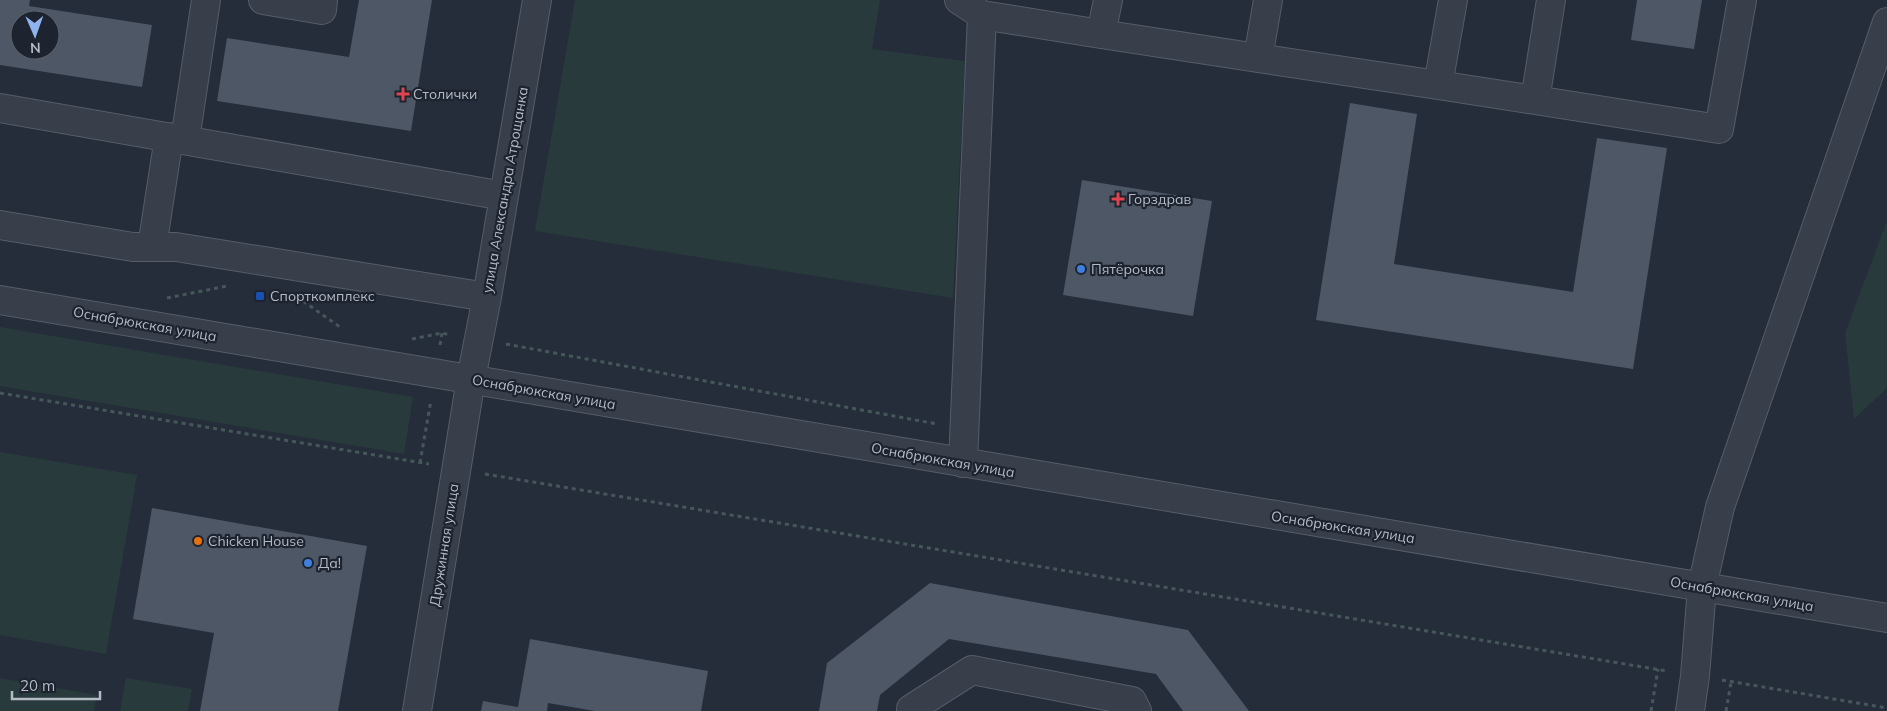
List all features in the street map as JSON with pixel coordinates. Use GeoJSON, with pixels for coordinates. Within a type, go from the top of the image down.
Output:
{"type":"FeatureCollection","features":[{"type":"Feature","properties":{"kind":"street"},"geometry":{"type":"LineString","coordinates":[[152,247],[206,0]]}},
{"type":"Feature","properties":{"kind":"street"},"geometry":{"type":"LineString","coordinates":[[263,0],[322,10],[323,0]]}},
{"type":"Feature","properties":{"kind":"street","name":"улица Александра Атрощанка"},"geometry":{"type":"LineString","coordinates":[[471,380],[487,297],[537,0]]}},
{"type":"Feature","properties":{"kind":"street"},"geometry":{"type":"LineString","coordinates":[[959,0],[982,15],[1719,128],[1742,0]]}},
{"type":"Feature","properties":{"kind":"street"},"geometry":{"type":"LineString","coordinates":[[1101,34],[1108,0]]}},
{"type":"Feature","properties":{"kind":"street"},"geometry":{"type":"LineString","coordinates":[[1258,58],[1268,0]]}},
{"type":"Feature","properties":{"kind":"street"},"geometry":{"type":"LineString","coordinates":[[1438,85],[1453,0]]}},
{"type":"Feature","properties":{"kind":"street"},"geometry":{"type":"LineString","coordinates":[[1535,100],[1551,0]]}},
{"type":"Feature","properties":{"kind":"street"},"geometry":{"type":"LineString","coordinates":[[963,463],[982,15]]}},
{"type":"Feature","properties":{"kind":"street"},"geometry":{"type":"LineString","coordinates":[[1690,711],[1695,676],[1702,587],[1720,507],[1887,22]]}},
{"type":"Feature","properties":{"kind":"street"},"geometry":{"type":"LineString","coordinates":[[0,108],[504,196]]}},
{"type":"Feature","properties":{"kind":"street"},"geometry":{"type":"LineString","coordinates":[[0,225],[133,247],[176,247],[487,297]]}},
{"type":"Feature","properties":{"kind":"street","name":"Оснабрюкская улица"},"geometry":{"type":"LineString","coordinates":[[0,300],[1887,618]]}},
{"type":"Feature","properties":{"kind":"street","name":"Дружинная улица"},"geometry":{"type":"LineString","coordinates":[[417,711],[471,380]]}},
{"type":"Feature","properties":{"kind":"street"},"geometry":{"type":"LineString","coordinates":[[911,711],[911,709],[972,670],[1132,701],[1138,711]]}},
{"type":"Feature","properties":{"kind":"path"},"geometry":{"type":"LineString","coordinates":[[166,298],[227,286],[236,288]]}},
{"type":"Feature","properties":{"kind":"path"},"geometry":{"type":"LineString","coordinates":[[281,296],[300,299],[343,329]]}},
{"type":"Feature","properties":{"kind":"path"},"geometry":{"type":"LineString","coordinates":[[405,338],[414,339],[442,333],[965,429]]}},
{"type":"Feature","properties":{"kind":"path"},"geometry":{"type":"LineString","coordinates":[[0,393],[1887,708]]}},
{"type":"Feature","properties":{"kind":"path"},"geometry":{"type":"LineString","coordinates":[[1651,711],[1658,669]]}},
{"type":"Feature","properties":{"kind":"path"},"geometry":{"type":"LineString","coordinates":[[1726,711],[1731,682]]}},
{"type":"Feature","properties":{"kind":"shaded area"},"geometry":{"type":"Polygon","coordinates":[[[575,0],[880,0],[872,49],[965,61],[953,298],[535,231],[575,0]]]}},
{"type":"Feature","properties":{"kind":"shaded area"},"geometry":{"type":"Polygon","coordinates":[[[1887,221],[1887,388],[1854,419],[1845,333],[1887,221]]]}},
{"type":"Feature","properties":{"kind":"shaded area"},"geometry":{"type":"Polygon","coordinates":[[[0,327],[413,397],[404,454],[0,386],[0,327]]]}},
{"type":"Feature","properties":{"kind":"shaded area"},"geometry":{"type":"Polygon","coordinates":[[[0,452],[137,475],[106,654],[0,635],[0,452]]]}},
{"type":"Feature","properties":{"kind":"shaded area"},"geometry":{"type":"Polygon","coordinates":[[[0,678],[97,695],[94,711],[0,711],[0,678]]]}},
{"type":"Feature","properties":{"kind":"shaded area"},"geometry":{"type":"Polygon","coordinates":[[[126,678],[192,689],[188,711],[120,711],[126,678]]]}},
{"type":"Feature","properties":{"kind":"building"},"geometry":{"type":"Polygon","coordinates":[[[0,0],[30,0],[29,6],[55,10],[10,10],[10,60],[60,60],[60,11],[152,25],[142,87],[0,65],[0,0]]]}},
{"type":"Feature","properties":{"kind":"building"},"geometry":{"type":"Polygon","coordinates":[[[359,0],[432,0],[411,131],[217,101],[227,38],[349,57],[359,0]]]}},
{"type":"Feature","properties":{"kind":"building"},"geometry":{"type":"Polygon","coordinates":[[[1637,0],[1702,0],[1694,49],[1631,40],[1637,0]]]}},
{"type":"Feature","properties":{"kind":"building"},"geometry":{"type":"Polygon","coordinates":[[[1350,103],[1417,114],[1394,264],[1573,292],[1597,138],[1667,148],[1633,369],[1316,320],[1350,103]]]}},
{"type":"Feature","properties":{"kind":"building"},"geometry":{"type":"Polygon","coordinates":[[[1082,180],[1212,201],[1193,316],[1063,295],[1082,180]]]}},
{"type":"Feature","properties":{"kind":"building"},"geometry":{"type":"Polygon","coordinates":[[[152,508],[367,546],[338,711],[200,711],[214,633],[133,619],[152,508]]]}},
{"type":"Feature","properties":{"kind":"building"},"geometry":{"type":"Polygon","coordinates":[[[930,583],[1188,630],[1249,711],[1183,711],[1156,674],[949,639],[880,695],[877,711],[819,711],[827,663],[930,583]]]}},
{"type":"Feature","properties":{"kind":"building"},"geometry":{"type":"Polygon","coordinates":[[[530,639],[708,671],[701,711],[595,711],[548,703],[547,711],[481,711],[483,701],[518,707],[530,639]]]}},
{"type":"Feature","properties":{"kind":"place","name":"Столички"},"geometry":{"type":"Point","coordinates":[403,94]}},
{"type":"Feature","properties":{"kind":"place","name":"Горздрав"},"geometry":{"type":"Point","coordinates":[1118,199]}},
{"type":"Feature","properties":{"kind":"place","name":"Пятёрочка"},"geometry":{"type":"Point","coordinates":[1081,269]}},
{"type":"Feature","properties":{"kind":"place","name":"Спорткомплекс"},"geometry":{"type":"Point","coordinates":[260,296]}},
{"type":"Feature","properties":{"kind":"place","name":"Chicken House"},"geometry":{"type":"Point","coordinates":[198,541]}},
{"type":"Feature","properties":{"kind":"place","name":"Да!"},"geometry":{"type":"Point","coordinates":[308,563]}}]}
